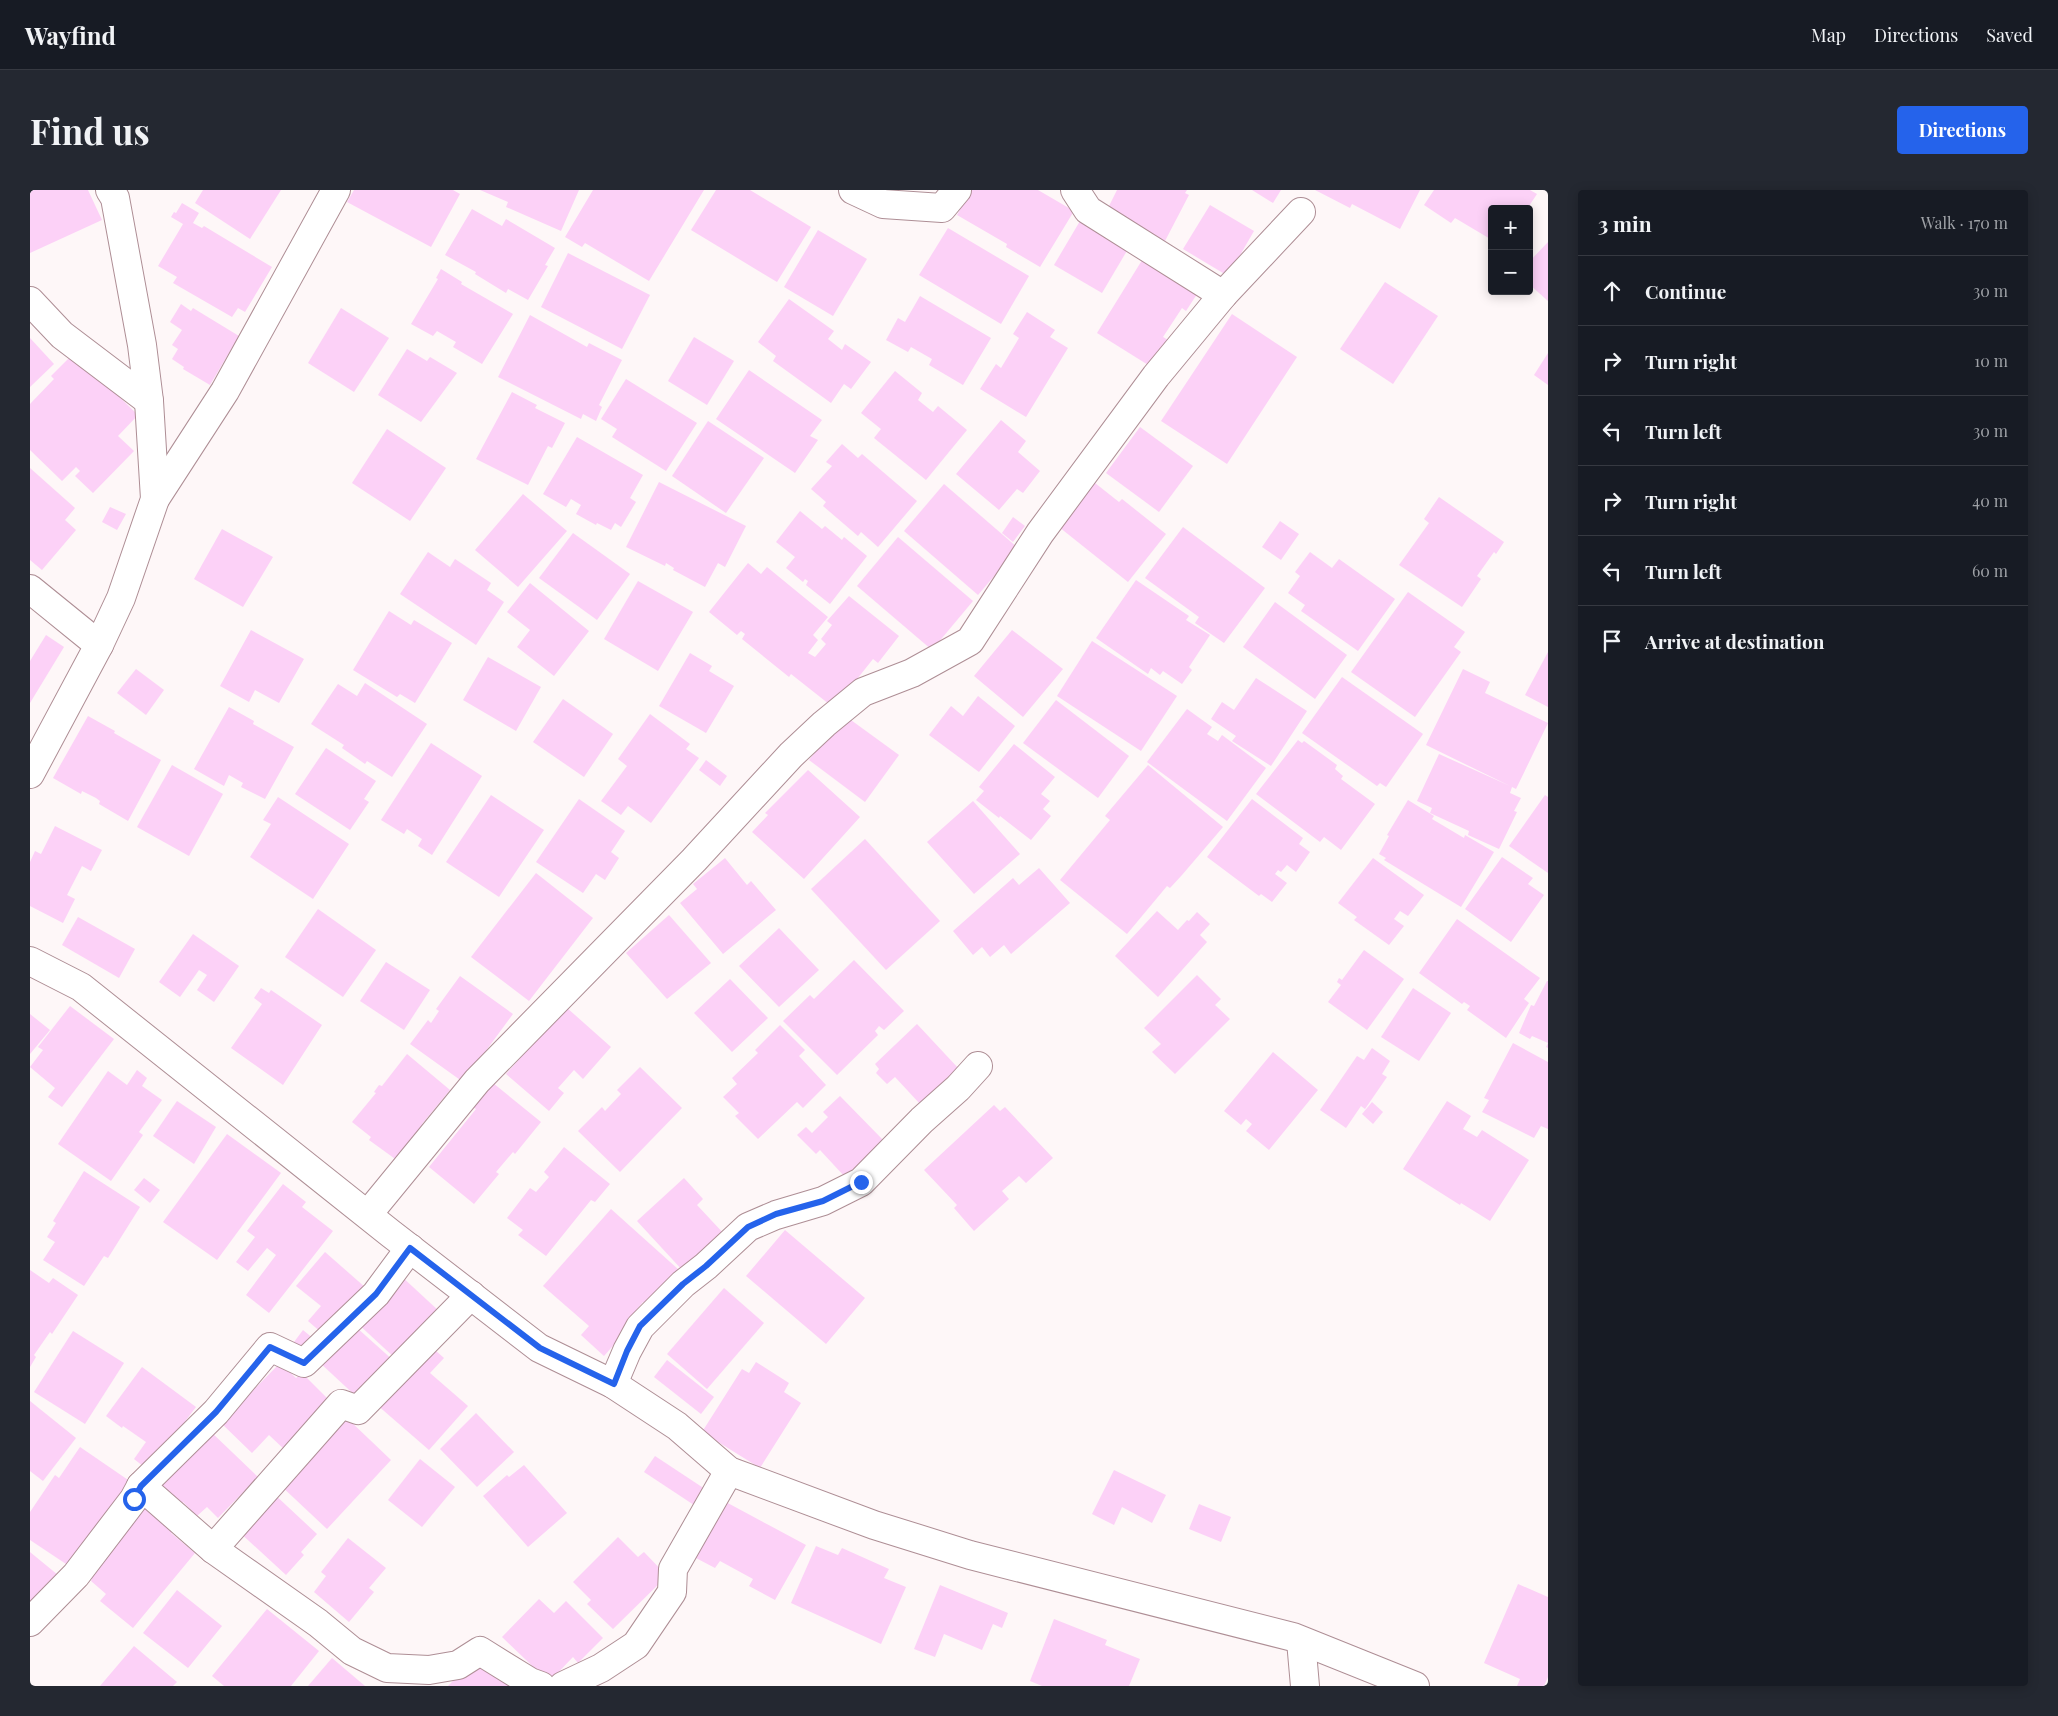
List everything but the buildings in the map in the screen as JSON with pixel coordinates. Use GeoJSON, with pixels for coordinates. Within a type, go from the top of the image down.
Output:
{"type":"FeatureCollection","features":[{"type":"Feature","properties":{"kind":"street"},"geometry":{"type":"LineString","coordinates":[[110,190],[115,198],[142,346],[149,401],[155,500]]}},
{"type":"Feature","properties":{"kind":"street"},"geometry":{"type":"LineString","coordinates":[[30,774],[99,644],[121,598],[155,500],[225,391],[336,190]]}},
{"type":"Feature","properties":{"kind":"street"},"geometry":{"type":"LineString","coordinates":[[853,190],[883,204],[942,208],[957,190]]}},
{"type":"Feature","properties":{"kind":"street"},"geometry":{"type":"LineString","coordinates":[[1075,190],[1088,210],[1223,295]]}},
{"type":"Feature","properties":{"kind":"street"},"geometry":{"type":"LineString","coordinates":[[368,1214],[477,1081],[694,860],[791,755],[824,724],[863,692],[912,674],[970,642],[1040,533],[1156,376],[1223,295],[1301,212]]}},
{"type":"Feature","properties":{"kind":"street"},"geometry":{"type":"LineString","coordinates":[[30,301],[62,335],[149,401]]}},
{"type":"Feature","properties":{"kind":"street"},"geometry":{"type":"LineString","coordinates":[[30,589],[99,644]]}},
{"type":"Feature","properties":{"kind":"street"},"geometry":{"type":"LineString","coordinates":[[30,961],[81,987],[410,1248],[540,1348],[614,1384],[677,1426],[729,1471],[874,1525],[970,1555],[1301,1640],[1416,1686]]}},
{"type":"Feature","properties":{"kind":"street"},"geometry":{"type":"LineString","coordinates":[[614,1384],[627,1351],[640,1326],[676,1290],[748,1227],[776,1214],[823,1201],[861,1182],[922,1120],[958,1088],[978,1066]]}},
{"type":"Feature","properties":{"kind":"street"},"geometry":{"type":"LineString","coordinates":[[30,1622],[76,1575],[134,1499],[141,1486],[216,1412],[270,1347],[304,1363],[376,1294],[410,1248]]}},
{"type":"Feature","properties":{"kind":"street"},"geometry":{"type":"LineString","coordinates":[[213,1549],[341,1404],[358,1410],[471,1294]]}},
{"type":"Feature","properties":{"kind":"street"},"geometry":{"type":"LineString","coordinates":[[563,1686],[602,1668],[636,1645],[672,1592],[673,1569],[729,1471]]}},
{"type":"Feature","properties":{"kind":"street"},"geometry":{"type":"LineString","coordinates":[[141,1486],[213,1549],[318,1623],[388,1677],[458,1665],[480,1651],[530,1682],[541,1686]]}},
{"type":"Feature","properties":{"kind":"street"},"geometry":{"type":"LineString","coordinates":[[1301,1640],[1305,1686]]}},
{"type":"Feature","properties":{"kind":"route"},"geometry":{"type":"LineString","coordinates":[[134,1499],[141,1486],[216,1412],[270,1347],[304,1363],[376,1294],[410,1248],[540,1348],[614,1384],[627,1351],[640,1326],[683,1284],[706,1266],[748,1227],[776,1214],[823,1201],[861,1182]]}}]}
